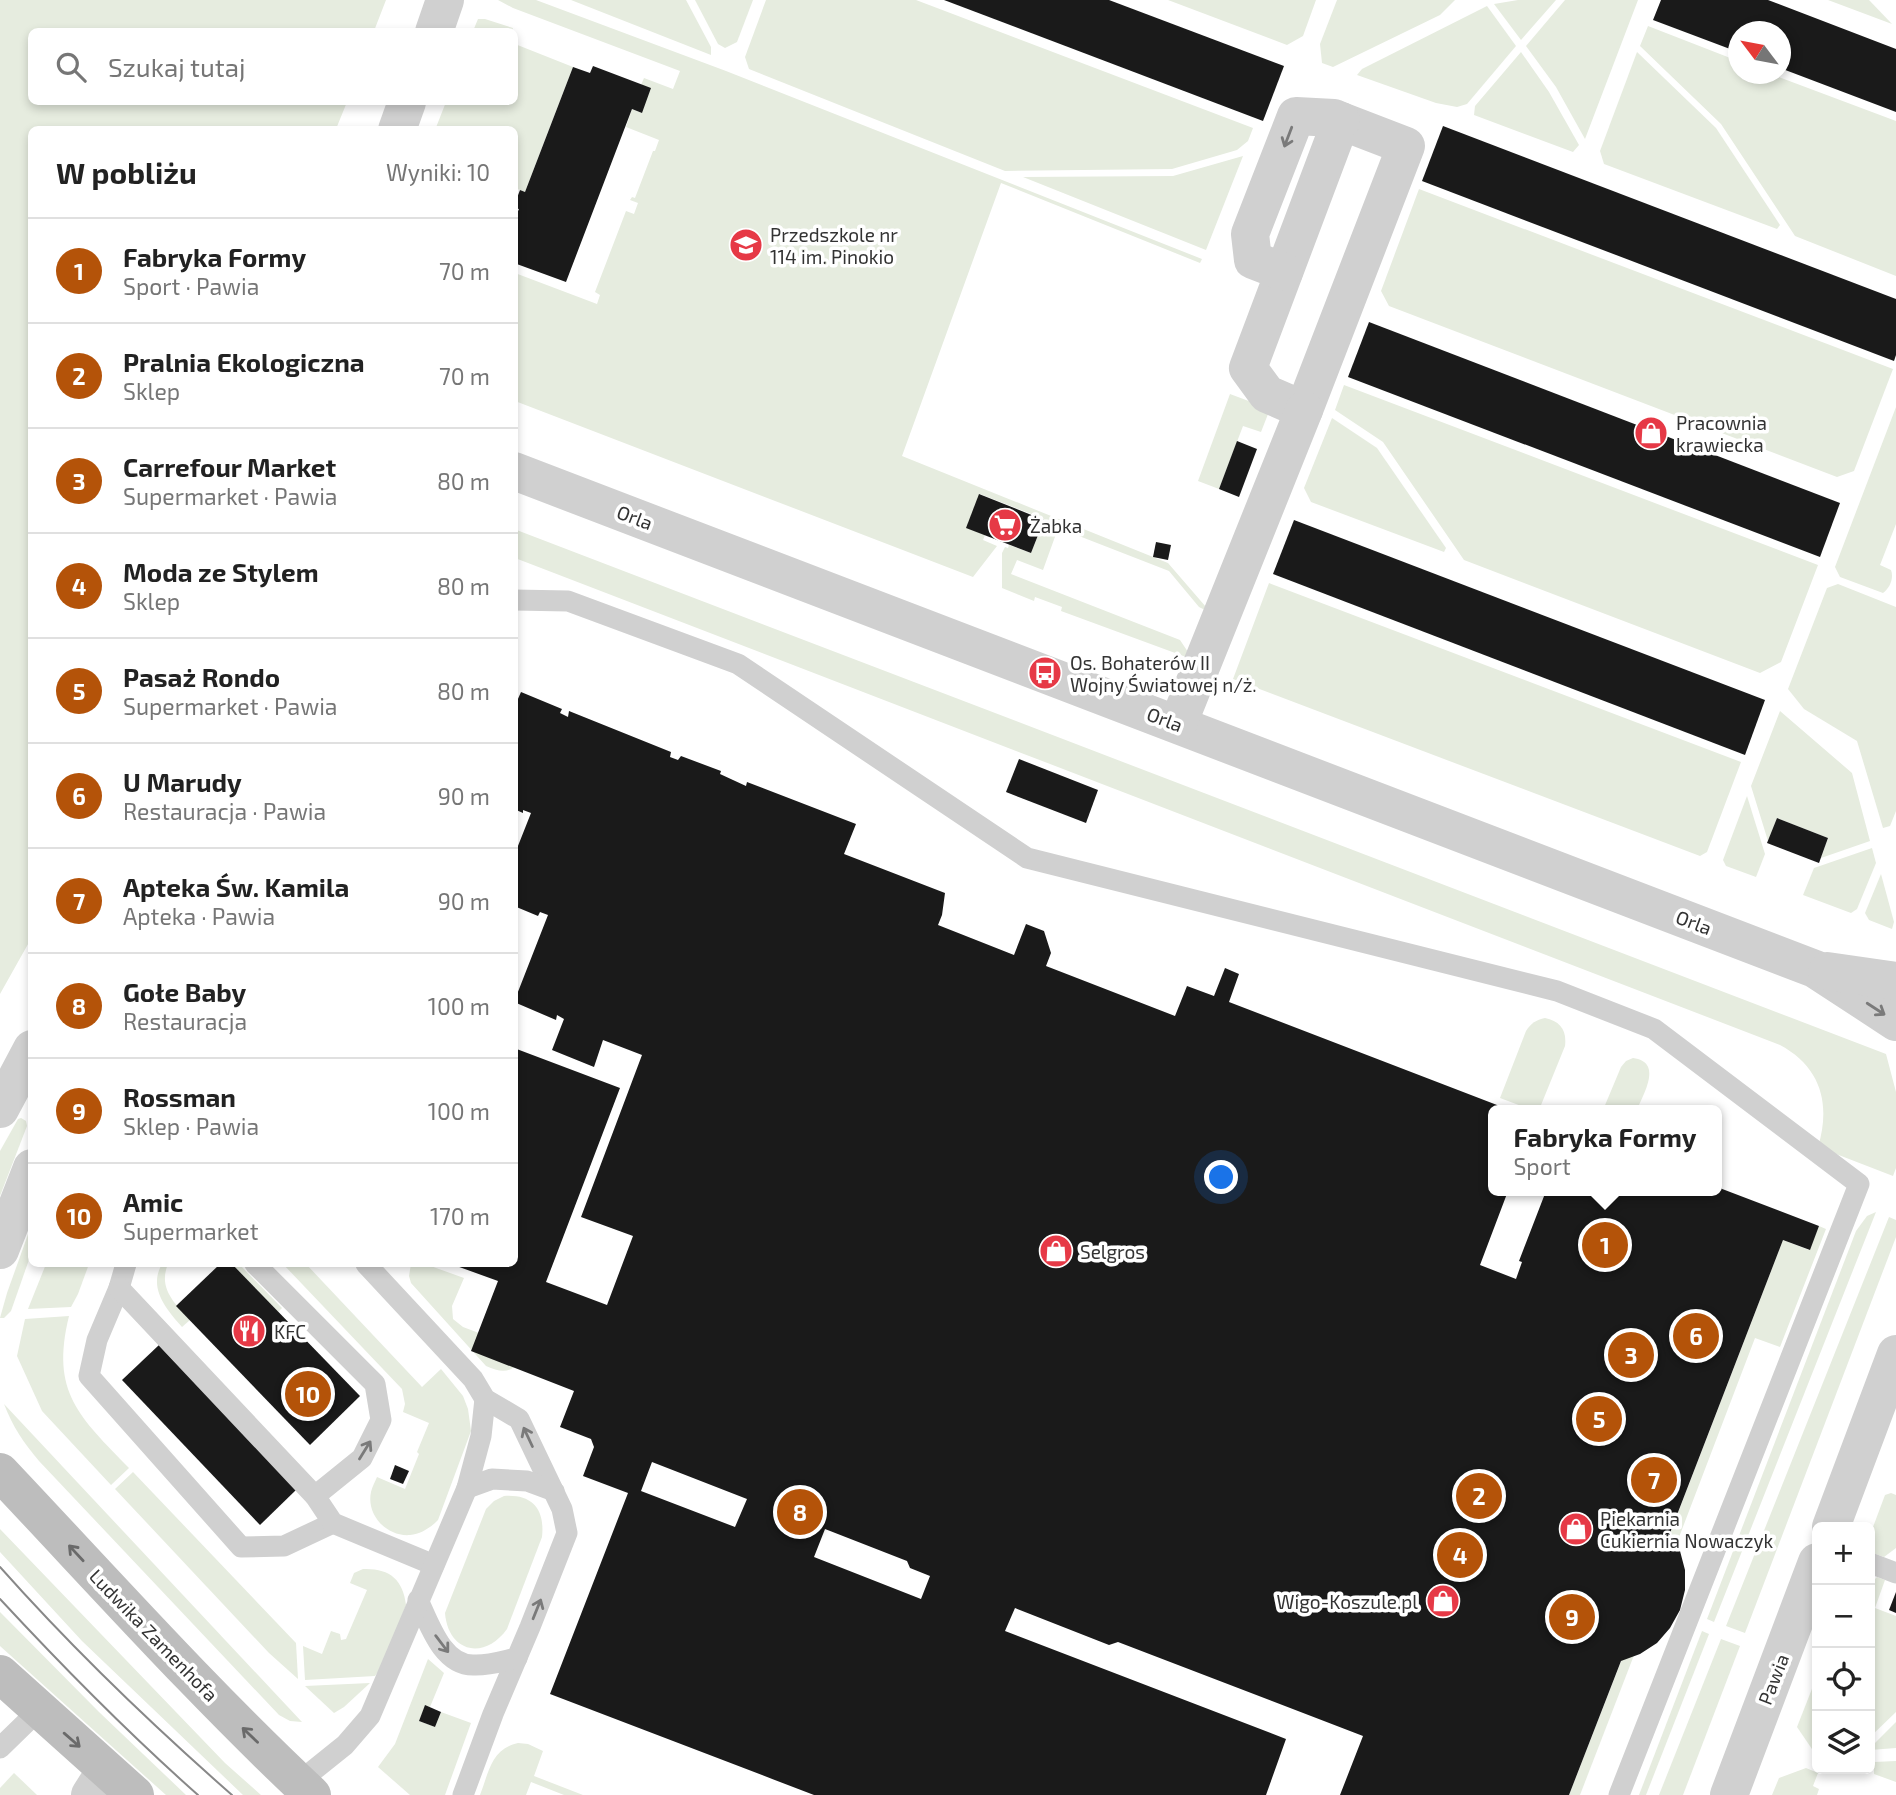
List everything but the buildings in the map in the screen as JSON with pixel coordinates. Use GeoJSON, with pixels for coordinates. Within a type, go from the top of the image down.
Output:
{"type":"FeatureCollection","features":[{"type":"Feature","properties":{"kind":"main road","name":"Ludwika Zamenhofa"},"geometry":{"type":"LineString","coordinates":[[0,1472],[129,1610],[306,1789]]}},
{"type":"Feature","properties":{"kind":"main road"},"geometry":{"type":"LineString","coordinates":[[0,1674],[39,1710],[98,1782],[135,1795]]}},
{"type":"Feature","properties":{"kind":"street"},"geometry":{"type":"LineString","coordinates":[[435,28],[445,0]]}},
{"type":"Feature","properties":{"kind":"street"},"geometry":{"type":"LineString","coordinates":[[398,126],[406,105]]}},
{"type":"Feature","properties":{"kind":"street"},"geometry":{"type":"LineString","coordinates":[[1178,724],[1304,410],[1406,146],[1341,121],[1248,368],[1267,394],[1304,410]]}},
{"type":"Feature","properties":{"kind":"street","name":"Orla"},"geometry":{"type":"LineString","coordinates":[[518,473],[1815,969],[1896,1022]]}},
{"type":"Feature","properties":{"kind":"street","name":"Orla"},"geometry":{"type":"LineString","coordinates":[[1815,969],[1896,981]]}},
{"type":"Feature","properties":{"kind":"street"},"geometry":{"type":"LineString","coordinates":[[0,1070],[28,1042]]}},
{"type":"Feature","properties":{"kind":"street"},"geometry":{"type":"LineString","coordinates":[[0,1109],[28,1056]]}},
{"type":"Feature","properties":{"kind":"street"},"geometry":{"type":"LineString","coordinates":[[0,1250],[28,1178]]}},
{"type":"Feature","properties":{"kind":"street"},"geometry":{"type":"LineString","coordinates":[[1832,1522],[1896,1354]]}},
{"type":"Feature","properties":{"kind":"street","name":"Pawia"},"geometry":{"type":"LineString","coordinates":[[1729,1795],[1812,1575]]}},
{"type":"Feature","properties":{"kind":"lane"},"geometry":{"type":"LineString","coordinates":[[518,600],[568,601],[738,664],[1027,858],[1558,991],[1654,1029],[1859,1184],[1619,1795]]}},
{"type":"Feature","properties":{"kind":"lane"},"geometry":{"type":"LineString","coordinates":[[125,1267],[97,1340],[89,1376],[240,1547],[284,1546],[332,1523]]}},
{"type":"Feature","properties":{"kind":"lane"},"geometry":{"type":"LineString","coordinates":[[258,1267],[375,1384],[381,1420],[362,1458],[314,1496]]}},
{"type":"Feature","properties":{"kind":"lane"},"geometry":{"type":"LineString","coordinates":[[369,1267],[473,1379],[485,1399],[519,1419],[562,1509],[567,1533],[463,1795]]}},
{"type":"Feature","properties":{"kind":"lane"},"geometry":{"type":"LineString","coordinates":[[119,1288],[314,1496],[332,1523],[434,1565]]}},
{"type":"Feature","properties":{"kind":"lane"},"geometry":{"type":"LineString","coordinates":[[306,1789],[370,1716],[467,1488],[481,1436],[485,1399]]}},
{"type":"Feature","properties":{"kind":"lane"},"geometry":{"type":"LineString","coordinates":[[467,1488],[492,1479],[527,1481],[554,1491]]}},
{"type":"Feature","properties":{"kind":"lane"},"geometry":{"type":"LineString","coordinates":[[1875,1565],[1896,1573]]}},
{"type":"Feature","properties":{"kind":"lane"},"geometry":{"type":"LineString","coordinates":[[418,1600],[436,1637],[455,1660],[470,1665],[517,1658]]}},
{"type":"Feature","properties":{"kind":"lane"},"geometry":{"type":"LineString","coordinates":[[484,1664],[493,1714]]}},
{"type":"Feature","properties":{"kind":"lane"},"geometry":{"type":"LineString","coordinates":[[0,1748],[39,1710]]}},
{"type":"Feature","properties":{"kind":"shaded area"},"geometry":{"type":"Polygon","coordinates":[[[0,0],[386,0],[375,28],[28,28],[28,105],[346,105],[337,126],[28,126],[28,944],[0,994],[0,0]]]}},
{"type":"Feature","properties":{"kind":"shaded area","name":"Przedszkole nr 114 im. Pinokio"},"geometry":{"type":"Polygon","coordinates":[[[498,0],[536,0],[726,71],[1202,259],[1200,263],[1001,183],[902,456],[1168,563],[1206,607],[1205,610],[1199,607],[1169,571],[1043,522],[1044,519],[980,494],[985,535],[983,540],[997,546],[973,577],[518,402],[518,274],[597,304],[600,295],[595,292],[626,211],[634,214],[638,203],[630,200],[635,198],[659,140],[626,127],[632,109],[642,113],[641,85],[644,78],[673,89],[680,71],[498,0]]]}},
{"type":"Feature","properties":{"kind":"shaded area"},"geometry":{"type":"Polygon","coordinates":[[[571,0],[686,0],[711,47],[711,55],[571,0]]]}},
{"type":"Feature","properties":{"kind":"shaded area"},"geometry":{"type":"Polygon","coordinates":[[[695,0],[753,0],[737,42],[725,48],[718,44],[695,0]]]}},
{"type":"Feature","properties":{"kind":"shaded area"},"geometry":{"type":"Polygon","coordinates":[[[766,0],[916,0],[1253,128],[1248,141],[1237,150],[1172,169],[1005,171],[749,69],[745,57],[766,0]]]}},
{"type":"Feature","properties":{"kind":"shaded area"},"geometry":{"type":"Polygon","coordinates":[[[1168,0],[1316,0],[1303,36],[1287,45],[1168,0]]]}},
{"type":"Feature","properties":{"kind":"shaded area"},"geometry":{"type":"Polygon","coordinates":[[[1337,0],[1455,0],[1440,15],[1333,67],[1322,63],[1320,44],[1337,0]]]}},
{"type":"Feature","properties":{"kind":"shaded area"},"geometry":{"type":"Polygon","coordinates":[[[1518,0],[1556,0],[1521,40],[1494,4],[1518,0]]]}},
{"type":"Feature","properties":{"kind":"shaded area"},"geometry":{"type":"Polygon","coordinates":[[[1565,0],[1638,0],[1585,139],[1556,87],[1526,46],[1565,0]]]}},
{"type":"Feature","properties":{"kind":"shaded area"},"geometry":{"type":"Polygon","coordinates":[[[1828,0],[1869,0],[1892,24],[1828,0]]]}},
{"type":"Feature","properties":{"kind":"shaded area"},"geometry":{"type":"Polygon","coordinates":[[[1487,6],[1516,46],[1467,104],[1457,107],[1436,103],[1357,75],[1362,69],[1487,6]]]}},
{"type":"Feature","properties":{"kind":"shaded area"},"geometry":{"type":"Polygon","coordinates":[[[478,19],[485,19],[513,28],[474,28],[478,19]]]}},
{"type":"Feature","properties":{"kind":"shaded area"},"geometry":{"type":"Polygon","coordinates":[[[1648,26],[1728,57],[1728,84],[1791,84],[1791,82],[1896,121],[1896,276],[1795,236],[1721,124],[1640,46],[1648,26]]]}},
{"type":"Feature","properties":{"kind":"shaded area"},"geometry":{"type":"Polygon","coordinates":[[[518,45],[573,67],[525,192],[518,189],[518,126],[437,126],[445,105],[518,105],[518,45]]]}},
{"type":"Feature","properties":{"kind":"shaded area"},"geometry":{"type":"Polygon","coordinates":[[[1521,52],[1549,92],[1579,145],[1573,152],[1474,115],[1475,106],[1521,52]]]}},
{"type":"Feature","properties":{"kind":"shaded area"},"geometry":{"type":"Polygon","coordinates":[[[1637,52],[1716,128],[1780,225],[1777,229],[1604,164],[1600,151],[1637,52]]]}},
{"type":"Feature","properties":{"kind":"shaded area"},"geometry":{"type":"Polygon","coordinates":[[[1243,156],[1206,250],[1023,177],[1173,176],[1243,156]]]}},
{"type":"Feature","properties":{"kind":"shaded area"},"geometry":{"type":"Polygon","coordinates":[[[1419,189],[1893,369],[1854,471],[1837,477],[1389,306],[1381,291],[1419,189]]]}},
{"type":"Feature","properties":{"kind":"shaded area"},"geometry":{"type":"Polygon","coordinates":[[[1344,385],[1818,565],[1781,662],[1760,673],[1464,560],[1383,442],[1335,410],[1344,385]]]}},
{"type":"Feature","properties":{"kind":"shaded area"},"geometry":{"type":"Polygon","coordinates":[[[1230,394],[1270,409],[1261,432],[1243,426],[1219,489],[1198,481],[1230,394]]]}},
{"type":"Feature","properties":{"kind":"shaded area"},"geometry":{"type":"Polygon","coordinates":[[[1896,407],[1896,524],[1880,565],[1892,573],[1891,583],[1883,593],[1840,577],[1835,567],[1896,407]]]}},
{"type":"Feature","properties":{"kind":"shaded area"},"geometry":{"type":"Polygon","coordinates":[[[1332,418],[1377,448],[1446,548],[1444,552],[1311,502],[1304,488],[1332,418]]]}},
{"type":"Feature","properties":{"kind":"shaded area"},"geometry":{"type":"Polygon","coordinates":[[[1041,528],[1056,534],[1043,570],[1017,560],[1011,574],[1180,640],[1188,652],[1186,657],[1061,611],[1062,607],[1035,597],[1034,601],[1002,588],[1002,553],[1005,547],[1008,548],[1009,545],[1031,553],[1041,528]]]}},
{"type":"Feature","properties":{"kind":"shaded area"},"geometry":{"type":"Polygon","coordinates":[[[518,531],[1886,1054],[1896,1092],[1896,1168],[1893,1176],[1818,1147],[1823,1116],[1819,1088],[1805,1064],[1780,1045],[518,559],[518,531]]]}},
{"type":"Feature","properties":{"kind":"shaded area"},"geometry":{"type":"Polygon","coordinates":[[[1269,583],[1741,762],[1707,852],[1700,856],[1233,679],[1269,583]]]}},
{"type":"Feature","properties":{"kind":"shaded area"},"geometry":{"type":"Polygon","coordinates":[[[1838,584],[1896,607],[1896,811],[1890,826],[1883,828],[1857,741],[1804,709],[1788,689],[1827,588],[1838,584]]]}},
{"type":"Feature","properties":{"kind":"shaded area"},"geometry":{"type":"Polygon","coordinates":[[[1780,711],[1852,773],[1870,841],[1821,858],[1828,838],[1777,818],[1768,841],[1751,786],[1780,711]]]}},
{"type":"Feature","properties":{"kind":"shaded area"},"geometry":{"type":"Polygon","coordinates":[[[1747,796],[1765,854],[1756,877],[1726,866],[1723,860],[1747,796]]]}},
{"type":"Feature","properties":{"kind":"shaded area"},"geometry":{"type":"Polygon","coordinates":[[[1872,848],[1876,863],[1857,909],[1851,913],[1803,895],[1814,868],[1872,848]]]}},
{"type":"Feature","properties":{"kind":"shaded area"},"geometry":{"type":"Polygon","coordinates":[[[1881,874],[1894,922],[1892,929],[1869,920],[1865,913],[1881,874]]]}},
{"type":"Feature","properties":{"kind":"shaded area"},"geometry":{"type":"Polygon","coordinates":[[[1545,1018],[1555,1021],[1561,1027],[1565,1035],[1565,1046],[1541,1105],[1519,1105],[1500,1098],[1526,1031],[1545,1018]]]}},
{"type":"Feature","properties":{"kind":"shaded area"},"geometry":{"type":"Polygon","coordinates":[[[1633,1058],[1647,1065],[1649,1079],[1639,1105],[1605,1105],[1621,1067],[1633,1058]]]}},
{"type":"Feature","properties":{"kind":"shaded area"},"geometry":{"type":"Polygon","coordinates":[[[21,1118],[26,1121],[27,1126],[0,1196],[0,1151],[21,1118]]]}},
{"type":"Feature","properties":{"kind":"shaded area"},"geometry":{"type":"Polygon","coordinates":[[[1876,1212],[1714,1622],[1707,1619],[1856,1231],[1867,1216],[1876,1212]]]}},
{"type":"Feature","properties":{"kind":"shaded area"},"geometry":{"type":"Polygon","coordinates":[[[1889,1217],[1896,1220],[1896,1237],[1745,1633],[1726,1626],[1889,1217]]]}},
{"type":"Feature","properties":{"kind":"shaded area"},"geometry":{"type":"Polygon","coordinates":[[[1819,1226],[1826,1229],[1780,1347],[1755,1338],[1673,1553],[1664,1549],[1783,1240],[1809,1250],[1819,1226]]]}},
{"type":"Feature","properties":{"kind":"shaded area"},"geometry":{"type":"Polygon","coordinates":[[[28,1234],[28,1263],[11,1311],[4,1318],[0,1318],[28,1234]]]}},
{"type":"Feature","properties":{"kind":"shaded area"},"geometry":{"type":"Polygon","coordinates":[[[45,1267],[88,1267],[71,1307],[28,1309],[45,1267]]]}},
{"type":"Feature","properties":{"kind":"shaded area"},"geometry":{"type":"Polygon","coordinates":[[[161,1267],[167,1267],[165,1280],[169,1295],[190,1320],[182,1327],[161,1298],[158,1273],[161,1267]]]}},
{"type":"Feature","properties":{"kind":"shaded area"},"geometry":{"type":"Polygon","coordinates":[[[235,1267],[242,1267],[282,1308],[278,1312],[235,1267]]]}},
{"type":"Feature","properties":{"kind":"shaded area"},"geometry":{"type":"Polygon","coordinates":[[[286,1267],[309,1267],[422,1387],[441,1369],[463,1396],[471,1431],[438,1520],[425,1530],[410,1535],[393,1532],[380,1523],[370,1501],[371,1490],[377,1477],[405,1489],[429,1423],[403,1412],[405,1404],[402,1389],[286,1267]]]}},
{"type":"Feature","properties":{"kind":"shaded area"},"geometry":{"type":"Polygon","coordinates":[[[410,1267],[433,1267],[464,1278],[452,1306],[453,1319],[463,1327],[527,1351],[519,1363],[505,1371],[486,1366],[411,1283],[410,1267]]]}},
{"type":"Feature","properties":{"kind":"shaded area"},"geometry":{"type":"Polygon","coordinates":[[[69,1316],[63,1365],[74,1402],[96,1434],[129,1468],[111,1485],[42,1411],[17,1356],[25,1319],[69,1316]]]}},
{"type":"Feature","properties":{"kind":"shaded area"},"geometry":{"type":"Polygon","coordinates":[[[4,1404],[302,1722],[290,1721],[279,1715],[39,1461],[19,1434],[4,1404]]]}},
{"type":"Feature","properties":{"kind":"shaded area"},"geometry":{"type":"Polygon","coordinates":[[[133,1472],[296,1643],[298,1679],[269,1653],[115,1489],[133,1472]]]}},
{"type":"Feature","properties":{"kind":"shaded area"},"geometry":{"type":"Polygon","coordinates":[[[1885,1495],[1896,1495],[1896,1548],[1884,1557],[1875,1554],[1875,1522],[1885,1495]]]}},
{"type":"Feature","properties":{"kind":"shaded area"},"geometry":{"type":"Polygon","coordinates":[[[504,1496],[522,1498],[535,1505],[541,1518],[542,1537],[507,1629],[488,1645],[468,1648],[453,1636],[445,1613],[486,1509],[504,1496]]]}},
{"type":"Feature","properties":{"kind":"shaded area"},"geometry":{"type":"Polygon","coordinates":[[[0,1529],[225,1763],[261,1795],[243,1795],[82,1641],[0,1552],[0,1529]]]}},
{"type":"Feature","properties":{"kind":"shaded area"},"geometry":{"type":"Polygon","coordinates":[[[363,1569],[387,1573],[398,1582],[404,1596],[406,1605],[384,1663],[375,1676],[305,1680],[303,1646],[322,1654],[331,1631],[340,1634],[341,1640],[346,1639],[367,1590],[350,1583],[354,1573],[363,1569]]]}},
{"type":"Feature","properties":{"kind":"shaded area"},"geometry":{"type":"Polygon","coordinates":[[[1877,1577],[1885,1580],[1875,1608],[1875,1585],[1877,1577]]]}},
{"type":"Feature","properties":{"kind":"shaded area"},"geometry":{"type":"Polygon","coordinates":[[[1875,1608],[1896,1616],[1896,1712],[1875,1732],[1875,1608]]]}},
{"type":"Feature","properties":{"kind":"shaded area"},"geometry":{"type":"Polygon","coordinates":[[[0,1612],[186,1795],[166,1795],[0,1646],[0,1612]]]}},
{"type":"Feature","properties":{"kind":"shaded area"},"geometry":{"type":"Polygon","coordinates":[[[1702,1631],[1709,1634],[1646,1795],[1639,1795],[1702,1631]]]}},
{"type":"Feature","properties":{"kind":"shaded area"},"geometry":{"type":"Polygon","coordinates":[[[1721,1639],[1740,1646],[1683,1795],[1659,1795],[1721,1639]]]}},
{"type":"Feature","properties":{"kind":"shaded area"},"geometry":{"type":"Polygon","coordinates":[[[1627,1646],[1636,1650],[1580,1795],[1569,1795],[1627,1646]]]}},
{"type":"Feature","properties":{"kind":"shaded area"},"geometry":{"type":"Polygon","coordinates":[[[428,1659],[444,1673],[430,1707],[425,1706],[419,1721],[435,1727],[441,1712],[471,1723],[445,1795],[410,1795],[378,1767],[395,1744],[428,1659]]]}},
{"type":"Feature","properties":{"kind":"shaded area"},"geometry":{"type":"Polygon","coordinates":[[[370,1683],[334,1713],[305,1686],[370,1683]]]}},
{"type":"Feature","properties":{"kind":"shaded area"},"geometry":{"type":"Polygon","coordinates":[[[1812,1689],[1812,1749],[1797,1727],[1812,1689]]]}},
{"type":"Feature","properties":{"kind":"shaded area"},"geometry":{"type":"Polygon","coordinates":[[[1896,1722],[1896,1748],[1875,1750],[1875,1743],[1896,1722]]]}},
{"type":"Feature","properties":{"kind":"shaded area"},"geometry":{"type":"Polygon","coordinates":[[[518,1743],[543,1751],[534,1776],[583,1795],[564,1795],[531,1782],[526,1795],[480,1795],[496,1756],[502,1750],[518,1743]]]}},
{"type":"Feature","properties":{"kind":"shaded area"},"geometry":{"type":"Polygon","coordinates":[[[1896,1761],[1896,1782],[1874,1774],[1875,1762],[1896,1761]]]}},
{"type":"Feature","properties":{"kind":"shaded area"},"geometry":{"type":"Polygon","coordinates":[[[1806,1768],[1812,1770],[1812,1774],[1818,1774],[1813,1786],[1819,1789],[1817,1795],[1772,1795],[1779,1778],[1806,1768]]]}},
{"type":"Feature","properties":{"kind":"shaded area"},"geometry":{"type":"Polygon","coordinates":[[[14,1773],[37,1795],[0,1795],[0,1788],[14,1773]]]}},
{"type":"Feature","properties":{"kind":"tram line"},"geometry":{"type":"LineString","coordinates":[[0,1567],[113,1685],[232,1795]]}},
{"type":"Feature","properties":{"kind":"tram line"},"geometry":{"type":"LineString","coordinates":[[0,1599],[96,1699],[198,1795]]}},
{"type":"Feature","properties":{"kind":"place","name":"Przedszkole nr 114 im. Pinokio"},"geometry":{"type":"Point","coordinates":[746,245]}},
{"type":"Feature","properties":{"kind":"place","name":"Pracownia krawiecka"},"geometry":{"type":"Point","coordinates":[1651,433]}},
{"type":"Feature","properties":{"kind":"place","name":"Żabka"},"geometry":{"type":"Point","coordinates":[1005,525]}},
{"type":"Feature","properties":{"kind":"place","name":"Os. Bohaterów II Wojny Światowej n/ż."},"geometry":{"type":"Point","coordinates":[1045,673]}},
{"type":"Feature","properties":{"kind":"place","name":"Fabryka Formy"},"geometry":{"type":"Point","coordinates":[1605,1245]}},
{"type":"Feature","properties":{"kind":"place","name":"Selgros"},"geometry":{"type":"Point","coordinates":[1056,1251]}},
{"type":"Feature","properties":{"kind":"place","name":"KFC"},"geometry":{"type":"Point","coordinates":[249,1331]}},
{"type":"Feature","properties":{"kind":"place","name":"U Marudy"},"geometry":{"type":"Point","coordinates":[1696,1336]}},
{"type":"Feature","properties":{"kind":"place","name":"Carrefour Market"},"geometry":{"type":"Point","coordinates":[1631,1355]}},
{"type":"Feature","properties":{"kind":"place","name":"Amic"},"geometry":{"type":"Point","coordinates":[308,1394]}},
{"type":"Feature","properties":{"kind":"place","name":"Pasaż Rondo"},"geometry":{"type":"Point","coordinates":[1599,1419]}},
{"type":"Feature","properties":{"kind":"place","name":"Apteka Św. Kamila"},"geometry":{"type":"Point","coordinates":[1654,1480]}},
{"type":"Feature","properties":{"kind":"place","name":"Pralnia Ekologiczna"},"geometry":{"type":"Point","coordinates":[1479,1496]}},
{"type":"Feature","properties":{"kind":"place","name":"Gołe Baby"},"geometry":{"type":"Point","coordinates":[800,1512]}},
{"type":"Feature","properties":{"kind":"place","name":"Piekarnia Cukiernia Nowaczyk"},"geometry":{"type":"Point","coordinates":[1576,1529]}},
{"type":"Feature","properties":{"kind":"place","name":"Moda ze Stylem"},"geometry":{"type":"Point","coordinates":[1460,1555]}},
{"type":"Feature","properties":{"kind":"place","name":"Wigo-Koszule.pl"},"geometry":{"type":"Point","coordinates":[1443,1601]}},
{"type":"Feature","properties":{"kind":"place","name":"Rossman"},"geometry":{"type":"Point","coordinates":[1572,1617]}}]}
